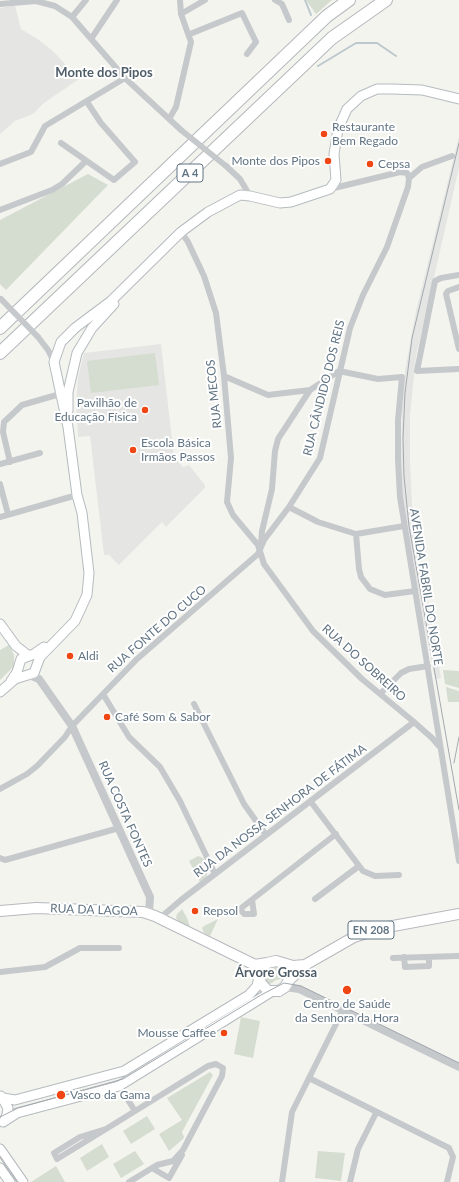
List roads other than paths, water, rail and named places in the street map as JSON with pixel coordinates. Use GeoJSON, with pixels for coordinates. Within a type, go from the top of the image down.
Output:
{"type":"FeatureCollection","features":[{"type":"Feature","properties":{"kind":"highway","name":"A 4"},"geometry":{"type":"LineString","coordinates":[[0,328],[327,16],[349,0]]}},
{"type":"Feature","properties":{"kind":"highway","name":"A 4"},"geometry":{"type":"LineString","coordinates":[[0,353],[332,38],[386,0]]}},
{"type":"Feature","properties":{"kind":"main road"},"geometry":{"type":"LineString","coordinates":[[10,682],[18,677],[34,673],[40,657],[71,619],[80,601],[84,574],[84,551],[77,514],[77,495],[68,427],[55,366],[64,339],[111,301],[182,235],[207,219],[250,196],[266,201],[290,202],[330,189],[336,180],[334,154],[338,129],[347,109],[361,96],[377,89],[422,90],[459,100]]}},
{"type":"Feature","properties":{"kind":"main road"},"geometry":{"type":"LineString","coordinates":[[68,427],[68,392],[72,370],[82,343],[102,316],[182,235]]}},
{"type":"Feature","properties":{"kind":"main road"},"geometry":{"type":"LineString","coordinates":[[64,339],[72,333],[78,334],[82,343]]}},
{"type":"Feature","properties":{"kind":"main road"},"geometry":{"type":"LineString","coordinates":[[55,366],[59,376],[64,377],[69,375],[72,370]]}},
{"type":"Feature","properties":{"kind":"main road"},"geometry":{"type":"LineString","coordinates":[[0,624],[16,646],[35,659],[37,666]]}},
{"type":"Feature","properties":{"kind":"main road"},"geometry":{"type":"LineString","coordinates":[[0,692],[15,676],[19,664],[23,658],[37,653],[55,639]]}},
{"type":"Feature","properties":{"kind":"main road"},"geometry":{"type":"LineString","coordinates":[[16,646],[20,671],[29,675]]}},
{"type":"Feature","properties":{"kind":"main road","name":"RUA DA LAGOA"},"geometry":{"type":"LineString","coordinates":[[0,911],[36,908],[138,911],[149,913],[249,962],[258,965],[267,963]]}},
{"type":"Feature","properties":{"kind":"main road","name":"EN 208"},"geometry":{"type":"LineString","coordinates":[[272,992],[279,991],[305,965],[336,946],[363,933],[382,928],[459,914]]}},
{"type":"Feature","properties":{"kind":"main road"},"geometry":{"type":"LineString","coordinates":[[1,1125],[17,1113],[119,1086],[272,992],[262,986],[257,970],[249,962]]}},
{"type":"Feature","properties":{"kind":"main road"},"geometry":{"type":"LineString","coordinates":[[2,1097],[15,1100],[124,1071],[249,995],[257,986],[261,969],[267,963],[281,963],[293,966],[305,965]]}},
{"type":"Feature","properties":{"kind":"main road"},"geometry":{"type":"LineString","coordinates":[[281,963],[288,970],[287,984]]}},
{"type":"Feature","properties":{"kind":"main road"},"geometry":{"type":"LineString","coordinates":[[1,1125],[8,1111],[2,1097]]}},
{"type":"Feature","properties":{"kind":"main road"},"geometry":{"type":"LineString","coordinates":[[0,1149],[23,1182]]}},
{"type":"Feature","properties":{"kind":"main road"},"geometry":{"type":"LineString","coordinates":[[0,1168],[10,1182]]}},
{"type":"Feature","properties":{"kind":"street"},"geometry":{"type":"LineString","coordinates":[[72,17],[86,0]]}},
{"type":"Feature","properties":{"kind":"street"},"geometry":{"type":"LineString","coordinates":[[91,39],[117,0]]}},
{"type":"Feature","properties":{"kind":"street"},"geometry":{"type":"LineString","coordinates":[[169,119],[176,107],[191,49],[190,34],[181,14],[180,0]]}},
{"type":"Feature","properties":{"kind":"street"},"geometry":{"type":"LineString","coordinates":[[181,14],[205,0]]}},
{"type":"Feature","properties":{"kind":"street"},"geometry":{"type":"LineString","coordinates":[[275,0],[282,4],[289,20]]}},
{"type":"Feature","properties":{"kind":"street"},"geometry":{"type":"LineString","coordinates":[[0,4],[36,1],[55,6],[72,17],[126,78],[181,130],[240,179],[250,196]]}},
{"type":"Feature","properties":{"kind":"street"},"geometry":{"type":"LineString","coordinates":[[190,34],[242,13],[256,42],[247,54]]}},
{"type":"Feature","properties":{"kind":"street"},"geometry":{"type":"LineString","coordinates":[[0,164],[31,152],[46,126],[126,78]]}},
{"type":"Feature","properties":{"kind":"street"},"geometry":{"type":"LineString","coordinates":[[61,143],[86,162],[114,180],[135,162],[101,123],[87,102]]}},
{"type":"Feature","properties":{"kind":"street"},"geometry":{"type":"LineString","coordinates":[[330,189],[400,172],[406,173],[409,178],[422,167],[452,156]]}},
{"type":"Feature","properties":{"kind":"street"},"geometry":{"type":"LineString","coordinates":[[0,210],[52,190],[62,184],[86,162]]}},
{"type":"Feature","properties":{"kind":"street","name":"RUA CÂNDIDO DOS REIS"},"geometry":{"type":"LineString","coordinates":[[260,550],[262,544],[289,507],[320,458],[350,328],[363,295],[387,247],[408,187],[409,178]]}},
{"type":"Feature","properties":{"kind":"street","name":"RUA MECOS"},"geometry":{"type":"LineString","coordinates":[[182,235],[198,262],[211,294],[216,313],[224,376],[231,458],[227,502],[234,515],[256,542],[260,550]]}},
{"type":"Feature","properties":{"kind":"street"},"geometry":{"type":"LineString","coordinates":[[459,275],[441,278],[435,281],[417,371],[459,369]]}},
{"type":"Feature","properties":{"kind":"street"},"geometry":{"type":"LineString","coordinates":[[459,287],[448,291],[446,297],[459,349]]}},
{"type":"Feature","properties":{"kind":"street"},"geometry":{"type":"LineString","coordinates":[[1,299],[46,344],[52,345],[64,339]]}},
{"type":"Feature","properties":{"kind":"street"},"geometry":{"type":"LineString","coordinates":[[38,337],[48,350],[55,366]]}},
{"type":"Feature","properties":{"kind":"street"},"geometry":{"type":"LineString","coordinates":[[262,544],[262,531],[272,489],[275,451],[278,439],[310,390],[339,371]]}},
{"type":"Feature","properties":{"kind":"street","name":"AVENIDA FABRIL DO NORTE"},"geometry":{"type":"LineString","coordinates":[[339,371],[378,379],[402,378],[398,420],[398,460],[404,526],[428,666],[439,747],[459,861]]}},
{"type":"Feature","properties":{"kind":"street"},"geometry":{"type":"LineString","coordinates":[[224,376],[268,395],[310,390]]}},
{"type":"Feature","properties":{"kind":"street"},"geometry":{"type":"LineString","coordinates":[[10,462],[3,432],[4,422],[22,405],[60,394]]}},
{"type":"Feature","properties":{"kind":"street"},"geometry":{"type":"LineString","coordinates":[[0,464],[40,453]]}},
{"type":"Feature","properties":{"kind":"street"},"geometry":{"type":"LineString","coordinates":[[0,484],[8,514]]}},
{"type":"Feature","properties":{"kind":"street"},"geometry":{"type":"LineString","coordinates":[[0,517],[77,495]]}},
{"type":"Feature","properties":{"kind":"street"},"geometry":{"type":"LineString","coordinates":[[289,507],[318,522],[356,534],[404,526]]}},
{"type":"Feature","properties":{"kind":"street"},"geometry":{"type":"LineString","coordinates":[[356,534],[361,577],[370,588],[385,595],[415,591]]}},
{"type":"Feature","properties":{"kind":"street","name":"RUA FONTE DO CUCO"},"geometry":{"type":"LineString","coordinates":[[0,789],[27,774],[37,766],[65,737],[72,726],[136,658],[226,584],[258,554],[260,550]]}},
{"type":"Feature","properties":{"kind":"street","name":"RUA DO SOBREIRO"},"geometry":{"type":"LineString","coordinates":[[260,550],[264,564],[313,631],[362,679],[414,722],[439,747]]}},
{"type":"Feature","properties":{"kind":"street"},"geometry":{"type":"LineString","coordinates":[[37,666],[38,675],[41,682]]}},
{"type":"Feature","properties":{"kind":"street"},"geometry":{"type":"LineString","coordinates":[[380,694],[401,673],[410,669],[428,666]]}},
{"type":"Feature","properties":{"kind":"street"},"geometry":{"type":"LineString","coordinates":[[29,675],[35,676],[41,682]]}},
{"type":"Feature","properties":{"kind":"street","name":"RUA COSTA FONTES"},"geometry":{"type":"LineString","coordinates":[[41,682],[72,726],[150,897],[149,913]]}},
{"type":"Feature","properties":{"kind":"street"},"geometry":{"type":"LineString","coordinates":[[103,694],[129,737],[160,767],[180,801],[215,874]]}},
{"type":"Feature","properties":{"kind":"street"},"geometry":{"type":"LineString","coordinates":[[194,704],[244,804],[266,835]]}},
{"type":"Feature","properties":{"kind":"street"},"geometry":{"type":"LineString","coordinates":[[420,728],[429,727],[435,720]]}},
{"type":"Feature","properties":{"kind":"street","name":"RUA DA NOSSA SENHORA DE FÁTIMA"},"geometry":{"type":"LineString","coordinates":[[160,918],[215,874],[414,722]]}},
{"type":"Feature","properties":{"kind":"street"},"geometry":{"type":"LineString","coordinates":[[310,802],[364,871],[375,876],[399,875]]}},
{"type":"Feature","properties":{"kind":"street"},"geometry":{"type":"LineString","coordinates":[[2,860],[119,828]]}},
{"type":"Feature","properties":{"kind":"street"},"geometry":{"type":"LineString","coordinates":[[252,900],[336,834]]}},
{"type":"Feature","properties":{"kind":"street"},"geometry":{"type":"LineString","coordinates":[[315,899],[359,866]]}},
{"type":"Feature","properties":{"kind":"street"},"geometry":{"type":"LineString","coordinates":[[0,972],[45,967],[80,948],[119,948]]}},
{"type":"Feature","properties":{"kind":"street"},"geometry":{"type":"LineString","coordinates":[[393,958],[459,956]]}},
{"type":"Feature","properties":{"kind":"street"},"geometry":{"type":"LineString","coordinates":[[404,957],[405,967],[429,966],[429,957]]}},
{"type":"Feature","properties":{"kind":"street"},"geometry":{"type":"LineString","coordinates":[[287,984],[459,1067]]}},
{"type":"Feature","properties":{"kind":"street"},"geometry":{"type":"LineString","coordinates":[[282,1182],[292,1112],[343,1010]]}},
{"type":"Feature","properties":{"kind":"street"},"geometry":{"type":"LineString","coordinates":[[106,1129],[80,1137],[54,1153],[57,1159],[106,1129],[208,1066],[216,1064],[221,1065],[224,1072],[169,1178],[152,1168]]}},
{"type":"Feature","properties":{"kind":"street"},"geometry":{"type":"LineString","coordinates":[[309,1078],[446,1146],[452,1153],[453,1157],[447,1182]]}},
{"type":"Feature","properties":{"kind":"street"},"geometry":{"type":"LineString","coordinates":[[119,1086],[135,1111]]}},
{"type":"Feature","properties":{"kind":"street"},"geometry":{"type":"LineString","coordinates":[[350,1182],[358,1150],[376,1112]]}},
{"type":"Feature","properties":{"kind":"street"},"geometry":{"type":"LineString","coordinates":[[130,1182],[161,1163],[173,1161],[183,1150]]}},
{"type":"Feature","properties":{"kind":"waterway"},"geometry":{"type":"LineString","coordinates":[[305,0],[311,15]]}},
{"type":"Feature","properties":{"kind":"waterway"},"geometry":{"type":"LineString","coordinates":[[318,66],[356,43],[377,43],[396,56]]}},
{"type":"Feature","properties":{"kind":"tram line"},"geometry":{"type":"LineString","coordinates":[[459,143],[412,338],[405,393],[403,438],[404,476],[409,526],[459,810]]}},
{"type":"Feature","properties":{"kind":"tram line"},"geometry":{"type":"LineString","coordinates":[[454,763],[459,737]]}},
{"type":"Feature","properties":{"kind":"tram line"},"geometry":{"type":"LineString","coordinates":[[0,1117],[18,1108],[123,1079],[261,995],[284,983],[301,986],[459,1063]]}},
{"type":"Feature","properties":{"kind":"tram line"},"geometry":{"type":"LineString","coordinates":[[0,1156],[18,1182]]}},
{"type":"Feature","properties":{"kind":"place","name":"Restaurante Bem Regado"},"geometry":{"type":"Point","coordinates":[324,134]}},
{"type":"Feature","properties":{"kind":"place","name":"Monte dos Pipos"},"geometry":{"type":"Point","coordinates":[328,161]}},
{"type":"Feature","properties":{"kind":"place","name":"Cepsa"},"geometry":{"type":"Point","coordinates":[370,164]}},
{"type":"Feature","properties":{"kind":"place","name":"Pavilhão de Educação Física"},"geometry":{"type":"Point","coordinates":[145,410]}},
{"type":"Feature","properties":{"kind":"place","name":"Escola Básica Irmãos Passos"},"geometry":{"type":"Point","coordinates":[133,450]}},
{"type":"Feature","properties":{"kind":"place","name":"Aldi"},"geometry":{"type":"Point","coordinates":[70,656]}},
{"type":"Feature","properties":{"kind":"place","name":"Café Som & Sabor"},"geometry":{"type":"Point","coordinates":[107,717]}},
{"type":"Feature","properties":{"kind":"place","name":"Repsol"},"geometry":{"type":"Point","coordinates":[195,911]}},
{"type":"Feature","properties":{"kind":"place","name":"Centro de Saúde da Senhora da Hora"},"geometry":{"type":"Point","coordinates":[347,990]}},
{"type":"Feature","properties":{"kind":"place","name":"Mousse Caffee"},"geometry":{"type":"Point","coordinates":[224,1033]}},
{"type":"Feature","properties":{"kind":"place","name":"Vasco da Gama"},"geometry":{"type":"Point","coordinates":[61,1095]}},
{"type":"Feature","properties":{"kind":"district","name":"Monte dos Pipos"},"geometry":{"type":"Point","coordinates":[104,73]}},
{"type":"Feature","properties":{"kind":"district","name":"Árvore Grossa"},"geometry":{"type":"Point","coordinates":[276,973]}}]}
